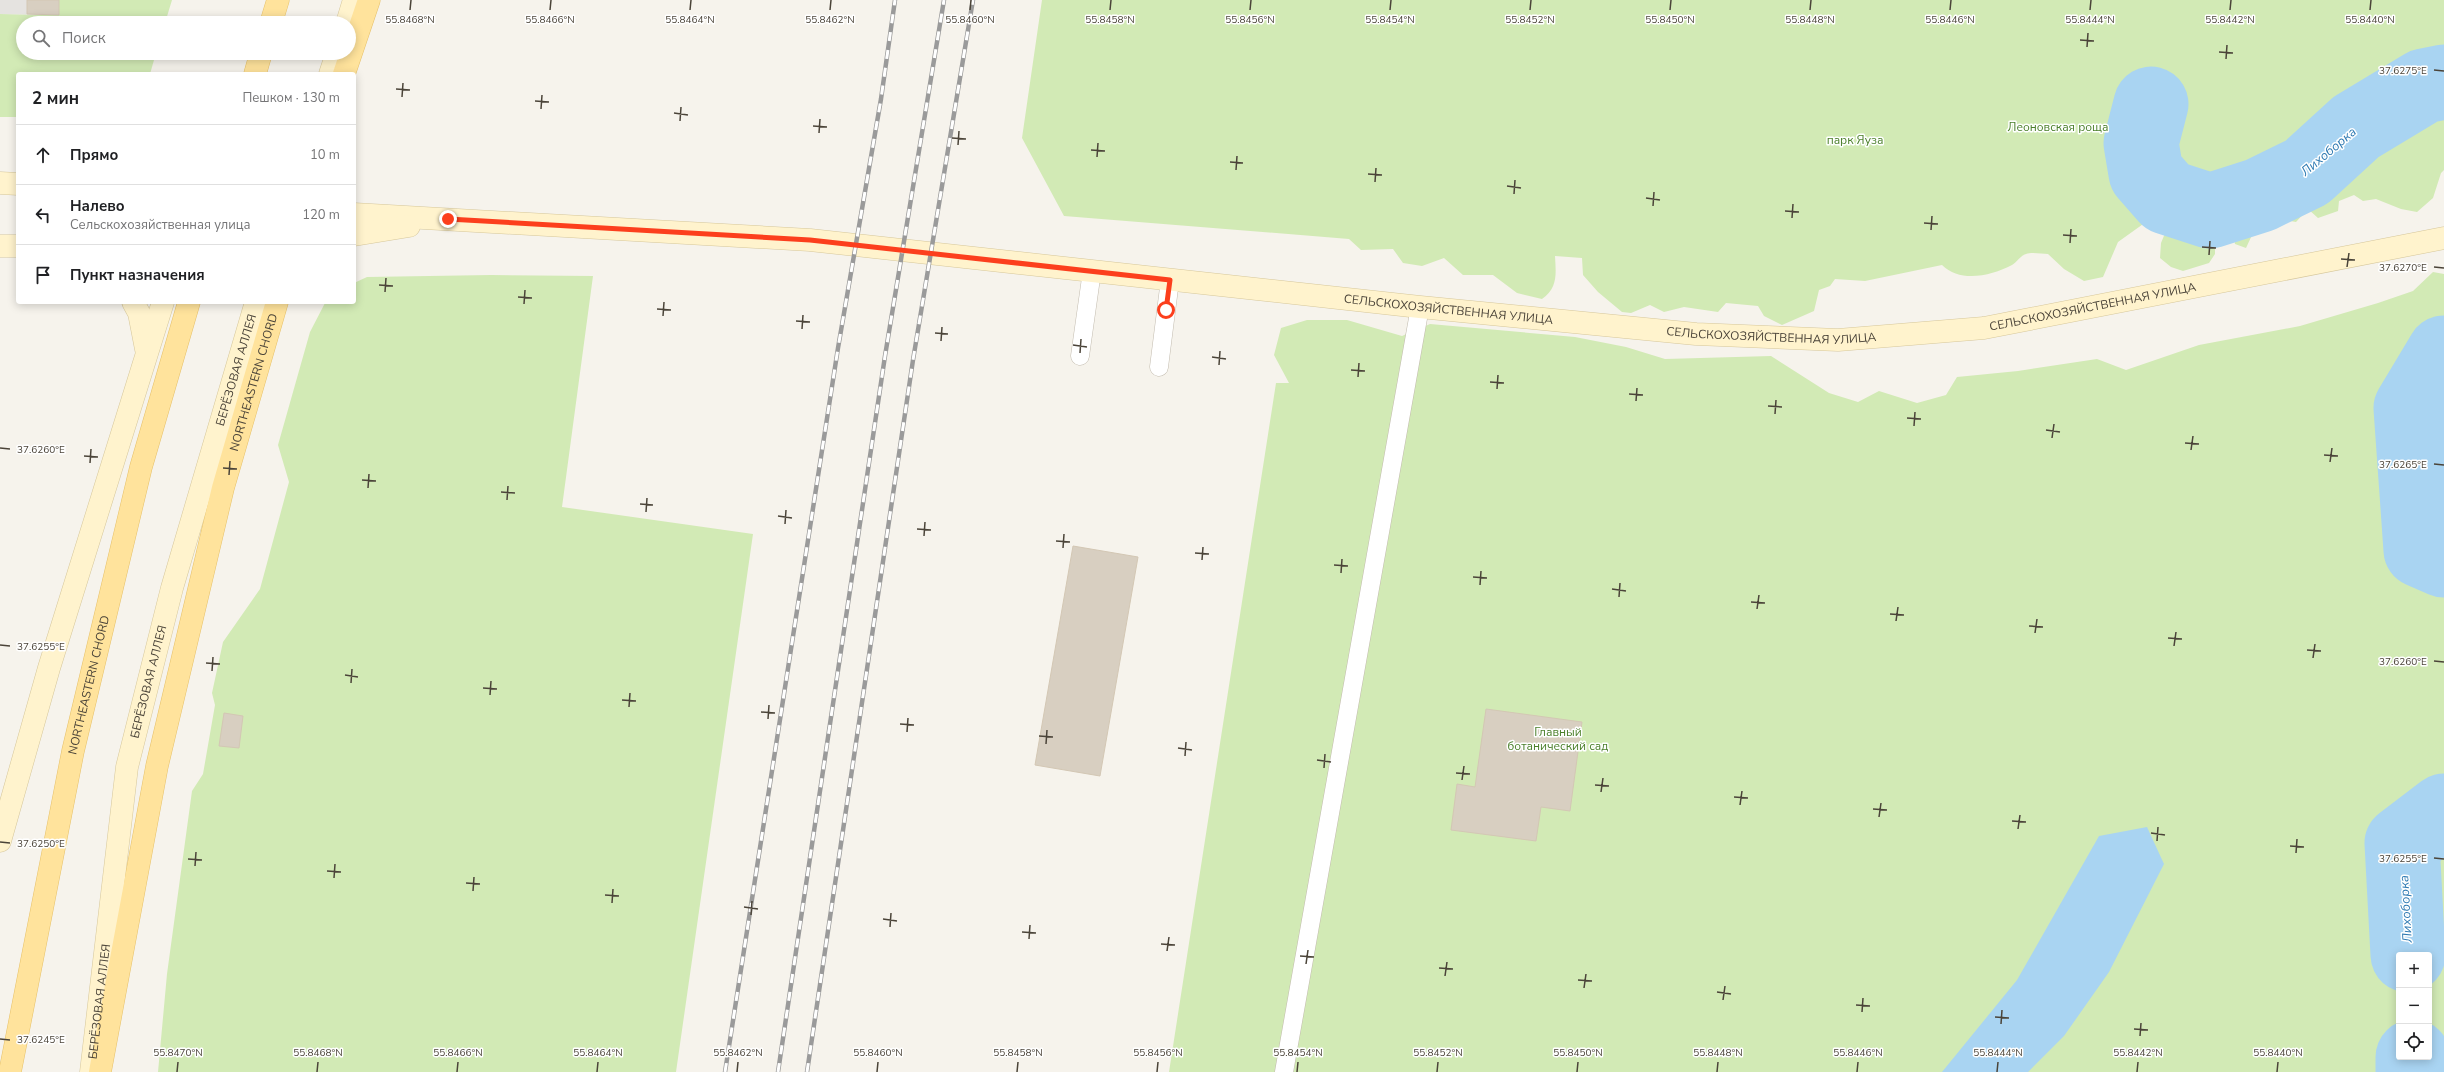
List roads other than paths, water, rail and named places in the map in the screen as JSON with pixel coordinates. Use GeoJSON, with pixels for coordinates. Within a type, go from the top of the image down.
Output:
{"type":"FeatureCollection","features":[{"type":"Feature","properties":{"kind":"main road"},"geometry":{"type":"LineString","coordinates":[[272,16],[277,0]]}},
{"type":"Feature","properties":{"kind":"main road"},"geometry":{"type":"LineString","coordinates":[[349,16],[354,0]]}},
{"type":"Feature","properties":{"kind":"main road"},"geometry":{"type":"LineString","coordinates":[[356,38],[369,0]]}},
{"type":"Feature","properties":{"kind":"main road"},"geometry":{"type":"LineString","coordinates":[[254,72],[258,60]]}},
{"type":"Feature","properties":{"kind":"main road"},"geometry":{"type":"LineString","coordinates":[[331,72],[335,60]]}},
{"type":"Feature","properties":{"kind":"main road"},"geometry":{"type":"LineString","coordinates":[[345,72],[349,60]]}},
{"type":"Feature","properties":{"kind":"main road"},"geometry":{"type":"LineString","coordinates":[[0,184],[16,184]]}},
{"type":"Feature","properties":{"kind":"main road","name":"СЕЛЬСКОХОЗЯЙСТВЕННАЯ УЛИЦА"},"geometry":{"type":"LineString","coordinates":[[356,214],[810,240],[1420,307],[1696,334],[1838,340],[1984,328],[2442,238]]}},
{"type":"Feature","properties":{"kind":"main road","name":"СЕЛЬСКОХОЗЯЙСТВЕННАЯ УЛИЦА"},"geometry":{"type":"LineString","coordinates":[[356,235],[448,219]]}},
{"type":"Feature","properties":{"kind":"main road"},"geometry":{"type":"LineString","coordinates":[[134,304],[139,313],[146,349]]}},
{"type":"Feature","properties":{"kind":"main road"},"geometry":{"type":"LineString","coordinates":[[0,841],[49,668],[146,349],[162,304]]}},
{"type":"Feature","properties":{"kind":"main road","name":"NORTHEASTERN CHORD"},"geometry":{"type":"LineString","coordinates":[[10,1072],[73,751],[141,467],[188,304]]}},
{"type":"Feature","properties":{"kind":"main road","name":"БЕРЁЗОВАЯ АЛЛЕЯ"},"geometry":{"type":"LineString","coordinates":[[91,1072],[126,767],[172,588],[255,304]]}},
{"type":"Feature","properties":{"kind":"main road","name":"NORTHEASTERN CHORD"},"geometry":{"type":"LineString","coordinates":[[100,1072],[157,766],[223,488],[276,304]]}},
{"type":"Feature","properties":{"kind":"lane"},"geometry":{"type":"LineString","coordinates":[[1080,356],[1092,271]]}},
{"type":"Feature","properties":{"kind":"lane"},"geometry":{"type":"LineString","coordinates":[[1159,367],[1170,280]]}},
{"type":"Feature","properties":{"kind":"lane"},"geometry":{"type":"LineString","coordinates":[[1284,1072],[1420,307]]}},
{"type":"Feature","properties":{"kind":"water"},"geometry":{"type":"Polygon","coordinates":[[[2147,827],[2164,864],[2109,972],[2064,1036],[2028,1072],[1942,1072],[2017,980],[2099,836],[2147,827]]]}},
{"type":"Feature","properties":{"kind":"waterway","name":"Лихоборка"},"geometry":{"type":"LineString","coordinates":[[2151,104],[2141,143],[2146,173],[2167,197],[2210,211],[2260,195],[2307,172],[2356,127],[2424,86],[2444,82]]}},
{"type":"Feature","properties":{"kind":"waterway","name":"Лихоборка"},"geometry":{"type":"LineString","coordinates":[[2444,353],[2411,408],[2421,550],[2444,560]]}},
{"type":"Feature","properties":{"kind":"waterway","name":"Лихоборка"},"geometry":{"type":"LineString","coordinates":[[2408,952],[2402,843],[2444,811]]}},
{"type":"Feature","properties":{"kind":"waterway","name":"Лихоборка"},"geometry":{"type":"LineString","coordinates":[[2413,1060],[2413,1072]]}},
{"type":"Feature","properties":{"kind":"railway"},"geometry":{"type":"LineString","coordinates":[[725,1072],[838,348],[881,99],[895,0]]}},
{"type":"Feature","properties":{"kind":"railway"},"geometry":{"type":"LineString","coordinates":[[778,1072],[885,356],[944,0]]}},
{"type":"Feature","properties":{"kind":"railway"},"geometry":{"type":"LineString","coordinates":[[807,1072],[913,360],[973,0]]}},
{"type":"Feature","properties":{"kind":"park label","name":"Леоновская роща"},"geometry":{"type":"Point","coordinates":[2058,127]}},
{"type":"Feature","properties":{"kind":"park label","name":"парк Яуза"},"geometry":{"type":"Point","coordinates":[1855,140]}},
{"type":"Feature","properties":{"kind":"park label","name":"Главный ботанический сад"},"geometry":{"type":"Point","coordinates":[1558,739]}}]}
